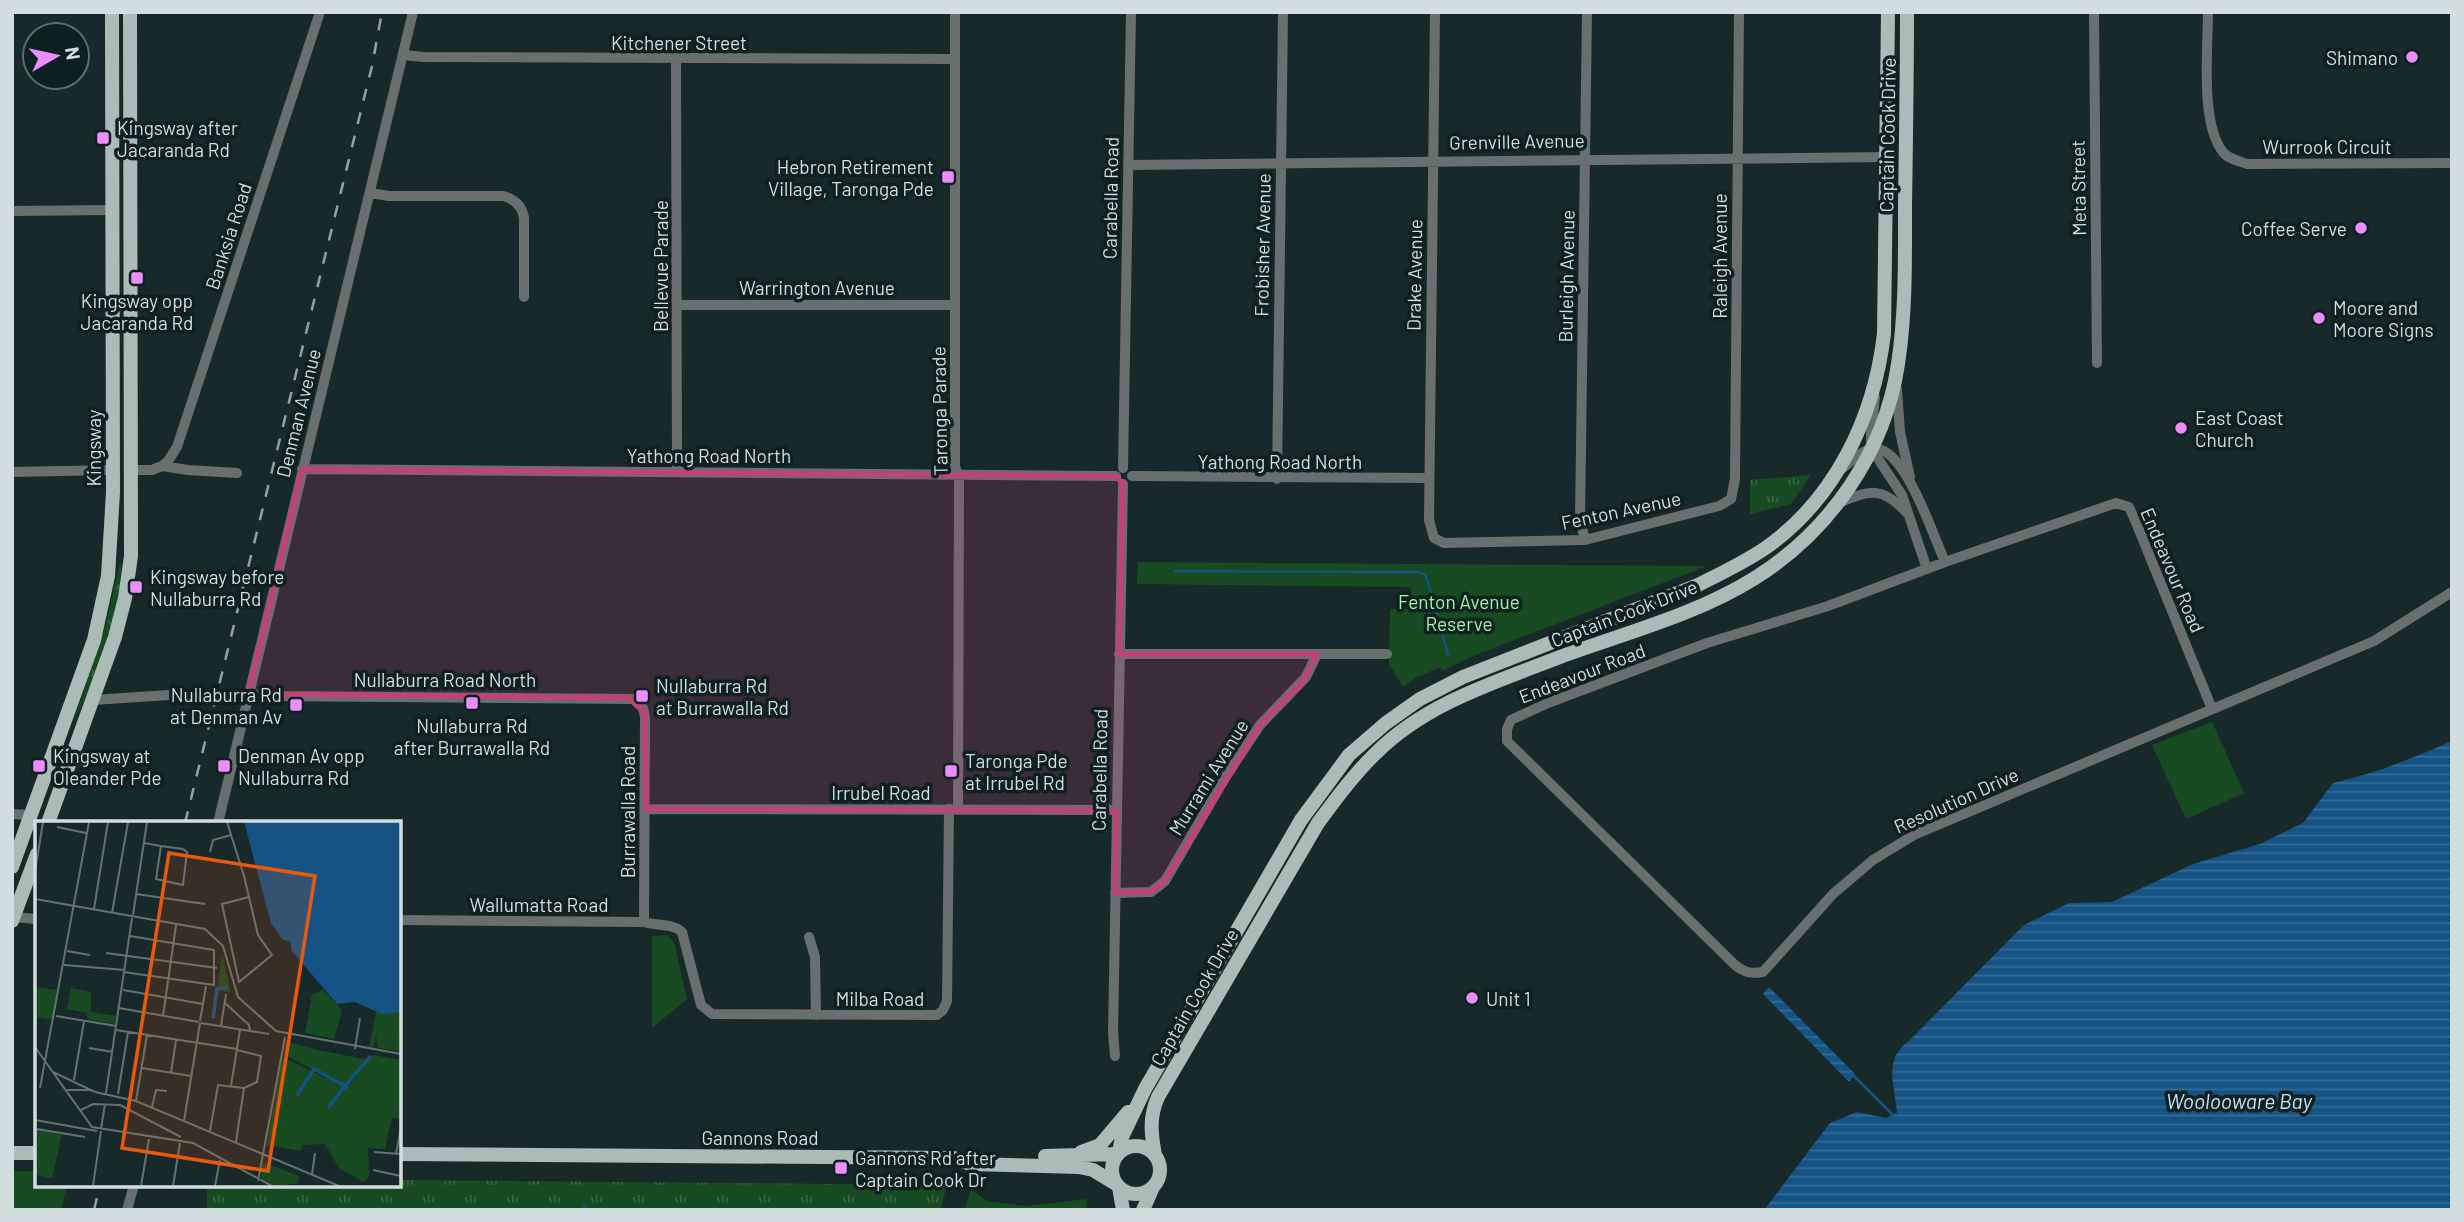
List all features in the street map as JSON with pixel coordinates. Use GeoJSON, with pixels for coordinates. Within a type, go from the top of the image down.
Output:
{"type":"FeatureCollection","features":[{"type":"Feature","properties":{"kind":"main road","name":"Kingsway"},"geometry":{"type":"LineString","coordinates":[[12,867],[99,620],[110,557],[111,12]]}},
{"type":"Feature","properties":{"kind":"main road","name":"Kingsway"},"geometry":{"type":"LineString","coordinates":[[49,821],[115,637],[125,598],[132,539],[130,12]]}},
{"type":"Feature","properties":{"kind":"main road","name":"Captain Cook Drive"},"geometry":{"type":"LineString","coordinates":[[1118,1153],[1122,1137],[1145,1089],[1301,820],[1349,755],[1386,723],[1420,699],[1463,677],[1680,592],[1732,568],[1765,548],[1820,498],[1861,425],[1880,367],[1884,334],[1888,12]]}},
{"type":"Feature","properties":{"kind":"main road","name":"Captain Cook Drive"},"geometry":{"type":"LineString","coordinates":[[1155,1155],[1150,1127],[1158,1097],[1318,823],[1345,787],[1377,752],[1435,709],[1474,690],[1685,612],[1751,580],[1799,545],[1821,525],[1839,503],[1871,448],[1884,419],[1898,366],[1905,275],[1907,12]]}},
{"type":"Feature","properties":{"kind":"main road","name":"Grenville Avenue"},"geometry":{"type":"LineString","coordinates":[[1887,157],[1906,155]]}},
{"type":"Feature","properties":{"kind":"main road"},"geometry":{"type":"LineString","coordinates":[[111,210],[131,210]]}},
{"type":"Feature","properties":{"kind":"main road"},"geometry":{"type":"LineString","coordinates":[[112,470],[132,470]]}},
{"type":"Feature","properties":{"kind":"main road"},"geometry":{"type":"LineString","coordinates":[[31,815],[46,821]]}},
{"type":"Feature","properties":{"kind":"main road"},"geometry":{"type":"LineString","coordinates":[[13,919],[35,860]]}},
{"type":"Feature","properties":{"kind":"main road"},"geometry":{"type":"LineString","coordinates":[[1066,1156],[1100,1145],[1145,1089]]}},
{"type":"Feature","properties":{"kind":"main road"},"geometry":{"type":"LineString","coordinates":[[954,1158],[969,1155],[1066,1156],[1118,1153],[1137,1145],[1155,1155],[1160,1171],[1143,1210]]}},
{"type":"Feature","properties":{"kind":"main road"},"geometry":{"type":"LineString","coordinates":[[12,1153],[35,1153]]}},
{"type":"Feature","properties":{"kind":"main road"},"geometry":{"type":"LineString","coordinates":[[1118,1153],[1112,1172],[1118,1185],[1123,1210]]}},
{"type":"Feature","properties":{"kind":"main road","name":"Gannons Road"},"geometry":{"type":"LineString","coordinates":[[401,1154],[954,1158],[970,1164],[1079,1167],[1093,1170],[1118,1185]]}},
{"type":"Feature","properties":{"kind":"main road"},"geometry":{"type":"LineString","coordinates":[[1118,1185],[1127,1192],[1136,1194],[1153,1187]]}},
{"type":"Feature","properties":{"kind":"street","name":"Banksia Road"},"geometry":{"type":"LineString","coordinates":[[162,466],[177,447],[320,12]]}},
{"type":"Feature","properties":{"kind":"street","name":"Denman Avenue"},"geometry":{"type":"LineString","coordinates":[[218,821],[413,12]]}},
{"type":"Feature","properties":{"kind":"street","name":"Taronga Parade"},"geometry":{"type":"LineString","coordinates":[[953,809],[958,473],[955,466],[955,12]]}},
{"type":"Feature","properties":{"kind":"street","name":"Carabella Road"},"geometry":{"type":"LineString","coordinates":[[1115,1056],[1116,810],[1131,12]]}},
{"type":"Feature","properties":{"kind":"street","name":"Frobisher Avenue"},"geometry":{"type":"LineString","coordinates":[[1277,479],[1283,12]]}},
{"type":"Feature","properties":{"kind":"street","name":"Drake Avenue"},"geometry":{"type":"LineString","coordinates":[[1434,538],[1429,520],[1429,478],[1435,12]]}},
{"type":"Feature","properties":{"kind":"street","name":"Burleigh Avenue"},"geometry":{"type":"LineString","coordinates":[[1585,540],[1580,520],[1587,12]]}},
{"type":"Feature","properties":{"kind":"street","name":"Raleigh Avenue"},"geometry":{"type":"LineString","coordinates":[[1731,499],[1735,479],[1739,12]]}},
{"type":"Feature","properties":{"kind":"street","name":"Meta Street"},"geometry":{"type":"LineString","coordinates":[[2094,12],[2097,363]]}},
{"type":"Feature","properties":{"kind":"street","name":"Wurrook Circuit"},"geometry":{"type":"LineString","coordinates":[[2208,12],[2208,113],[2213,137],[2225,155],[2247,164],[2452,163]]}},
{"type":"Feature","properties":{"kind":"street","name":"Kitchener Street"},"geometry":{"type":"LineString","coordinates":[[404,55],[676,60],[954,59]]}},
{"type":"Feature","properties":{"kind":"street","name":"Bellevue Parade"},"geometry":{"type":"LineString","coordinates":[[676,60],[677,472]]}},
{"type":"Feature","properties":{"kind":"street","name":"Grenville Avenue"},"geometry":{"type":"LineString","coordinates":[[1128,165],[1887,157]]}},
{"type":"Feature","properties":{"kind":"street"},"geometry":{"type":"LineString","coordinates":[[370,193],[389,196],[503,196],[514,200],[521,208],[524,218],[524,296]]}},
{"type":"Feature","properties":{"kind":"street"},"geometry":{"type":"LineString","coordinates":[[12,211],[111,210]]}},
{"type":"Feature","properties":{"kind":"street","name":"Warrington Avenue"},"geometry":{"type":"LineString","coordinates":[[678,305],[955,305]]}},
{"type":"Feature","properties":{"kind":"street"},"geometry":{"type":"LineString","coordinates":[[1898,366],[1900,432],[1913,490]]}},
{"type":"Feature","properties":{"kind":"street"},"geometry":{"type":"LineString","coordinates":[[1880,367],[1871,448],[1902,495],[1927,569]]}},
{"type":"Feature","properties":{"kind":"street"},"geometry":{"type":"LineString","coordinates":[[1837,472],[1871,448],[1880,449],[1894,459],[1913,490],[1945,562]]}},
{"type":"Feature","properties":{"kind":"street"},"geometry":{"type":"LineString","coordinates":[[132,470],[152,470],[162,466],[237,473]]}},
{"type":"Feature","properties":{"kind":"street","name":"Yathong Road North"},"geometry":{"type":"LineString","coordinates":[[302,469],[958,473],[1277,479],[1429,478]]}},
{"type":"Feature","properties":{"kind":"street"},"geometry":{"type":"LineString","coordinates":[[12,472],[112,470]]}},
{"type":"Feature","properties":{"kind":"street"},"geometry":{"type":"LineString","coordinates":[[1839,503],[1859,495],[1880,492],[1889,496],[1910,517]]}},
{"type":"Feature","properties":{"kind":"street","name":"Fenton Avenue"},"geometry":{"type":"LineString","coordinates":[[1434,538],[1444,543],[1585,540],[1719,506],[1731,499]]}},
{"type":"Feature","properties":{"kind":"street","name":"Endeavour Road"},"geometry":{"type":"LineString","coordinates":[[1751,974],[1735,965],[1507,741],[1507,729],[1511,720],[1548,703],[1707,643],[1816,611],[1945,562],[2116,503],[2129,508],[2212,709]]}},
{"type":"Feature","properties":{"kind":"street","name":"Resolution Drive"},"geometry":{"type":"LineString","coordinates":[[1751,974],[1763,972],[1833,894],[1872,860],[1914,835],[2374,641],[2452,592]]}},
{"type":"Feature","properties":{"kind":"street"},"geometry":{"type":"LineString","coordinates":[[1119,654],[1387,654]]}},
{"type":"Feature","properties":{"kind":"street","name":"Murrami Avenue"},"geometry":{"type":"LineString","coordinates":[[1115,893],[1152,892],[1165,881],[1232,768],[1265,719],[1306,677],[1317,654]]}},
{"type":"Feature","properties":{"kind":"street"},"geometry":{"type":"LineString","coordinates":[[93,699],[183,694]]}},
{"type":"Feature","properties":{"kind":"street","name":"Nullaburra Road North"},"geometry":{"type":"LineString","coordinates":[[248,694],[626,697],[640,704]]}},
{"type":"Feature","properties":{"kind":"street","name":"Burrawalla Road"},"geometry":{"type":"LineString","coordinates":[[640,704],[645,717],[643,922]]}},
{"type":"Feature","properties":{"kind":"street","name":"Irrubel Road"},"geometry":{"type":"LineString","coordinates":[[646,808],[1116,810]]}},
{"type":"Feature","properties":{"kind":"street","name":"Milba Road"},"geometry":{"type":"LineString","coordinates":[[677,928],[684,935],[701,1005],[709,1013],[932,1015],[941,1012],[946,1006],[953,809]]}},
{"type":"Feature","properties":{"kind":"street"},"geometry":{"type":"LineString","coordinates":[[12,814],[31,815]]}},
{"type":"Feature","properties":{"kind":"street"},"geometry":{"type":"LineString","coordinates":[[13,919],[35,919]]}},
{"type":"Feature","properties":{"kind":"street","name":"Wallumatta Road"},"geometry":{"type":"LineString","coordinates":[[401,920],[643,922],[677,928]]}},
{"type":"Feature","properties":{"kind":"street"},"geometry":{"type":"LineString","coordinates":[[809,937],[815,957],[816,1015]]}},
{"type":"Feature","properties":{"kind":"street"},"geometry":{"type":"LineString","coordinates":[[127,1210],[133,1187]]}},
{"type":"Feature","properties":{"kind":"highlighted area"},"geometry":{"type":"Polygon","coordinates":[[[302,469],[1116,476],[1123,484],[1119,654],[1317,654],[1303,682],[1260,725],[1165,881],[1151,892],[1115,893],[1116,811],[646,809],[644,712],[629,698],[248,694],[302,469]]]}},
{"type":"Feature","properties":{"kind":"green space"},"geometry":{"type":"Polygon","coordinates":[[[1811,475],[1791,504],[1750,514],[1750,480],[1811,475]]]}},
{"type":"Feature","properties":{"kind":"green space"},"geometry":{"type":"Polygon","coordinates":[[[120,562],[121,577],[113,618],[98,666],[74,721],[106,624],[120,562]]]}},
{"type":"Feature","properties":{"kind":"green space","name":"Fenton Avenue Reserve"},"geometry":{"type":"Polygon","coordinates":[[[1138,562],[1707,566],[1475,655],[1442,671],[1440,667],[1415,678],[1403,687],[1389,664],[1390,609],[1411,609],[1411,587],[1137,584],[1138,562]]]}},
{"type":"Feature","properties":{"kind":"green space"},"geometry":{"type":"Polygon","coordinates":[[[2212,722],[2244,793],[2186,819],[2152,745],[2212,722]]]}},
{"type":"Feature","properties":{"kind":"green space"},"geometry":{"type":"Polygon","coordinates":[[[667,935],[674,942],[687,999],[652,1028],[652,936],[667,935]]]}},
{"type":"Feature","properties":{"kind":"green space"},"geometry":{"type":"Polygon","coordinates":[[[12,1171],[35,1171],[35,1187],[67,1187],[61,1210],[12,1210],[12,1171]]]}},
{"type":"Feature","properties":{"kind":"green space"},"geometry":{"type":"Polygon","coordinates":[[[401,1180],[947,1185],[940,1210],[207,1210],[207,1187],[401,1187],[401,1180]]]}},
{"type":"Feature","properties":{"kind":"green space"},"geometry":{"type":"Polygon","coordinates":[[[971,1189],[986,1201],[1026,1206],[1087,1199],[1086,1210],[964,1210],[971,1189]]]}},
{"type":"Feature","properties":{"kind":"water","name":"Woolooware Bay"},"geometry":{"type":"Polygon","coordinates":[[[2452,741],[2452,1210],[1764,1210],[1830,1123],[1857,1112],[1886,1118],[1897,1113],[1892,1073],[1896,1055],[1901,1047],[2024,925],[2069,903],[2112,902],[2193,864],[2260,844],[2303,823],[2333,783],[2393,765],[2452,741]]]}},
{"type":"Feature","properties":{"kind":"water"},"geometry":{"type":"Polygon","coordinates":[[[1769,987],[1855,1074],[1849,1082],[1763,994],[1769,987]]]}},
{"type":"Feature","properties":{"kind":"waterway"},"geometry":{"type":"LineString","coordinates":[[1175,571],[1419,572],[1425,575],[1428,582],[1448,655]]}},
{"type":"Feature","properties":{"kind":"waterway"},"geometry":{"type":"LineString","coordinates":[[1851,1073],[1893,1115]]}},
{"type":"Feature","properties":{"kind":"waterway"},"geometry":{"type":"LineString","coordinates":[[584,1206],[586,1210]]}},
{"type":"Feature","properties":{"kind":"railway"},"geometry":{"type":"LineString","coordinates":[[185,821],[372,66],[382,12]]}},
{"type":"Feature","properties":{"kind":"railway"},"geometry":{"type":"LineString","coordinates":[[94,1210],[100,1187]]}},
{"type":"Feature","properties":{"kind":"place","name":"Shimano"},"geometry":{"type":"Point","coordinates":[2412,57]}},
{"type":"Feature","properties":{"kind":"place","name":"Kingsway after Jacaranda Rd"},"geometry":{"type":"Point","coordinates":[103,138]}},
{"type":"Feature","properties":{"kind":"place","name":"Hebron Retirement Village, Taronga Pde"},"geometry":{"type":"Point","coordinates":[948,177]}},
{"type":"Feature","properties":{"kind":"place","name":"Coffee Serve"},"geometry":{"type":"Point","coordinates":[2361,228]}},
{"type":"Feature","properties":{"kind":"place","name":"Kingsway opp Jacaranda Rd"},"geometry":{"type":"Point","coordinates":[137,278]}},
{"type":"Feature","properties":{"kind":"place","name":"Moore and Moore Signs"},"geometry":{"type":"Point","coordinates":[2319,318]}},
{"type":"Feature","properties":{"kind":"place","name":"East Coast Church"},"geometry":{"type":"Point","coordinates":[2181,428]}},
{"type":"Feature","properties":{"kind":"place","name":"Kingsway before Nullaburra Rd"},"geometry":{"type":"Point","coordinates":[136,587]}},
{"type":"Feature","properties":{"kind":"place","name":"Nullaburra Rd at Burrawalla Rd"},"geometry":{"type":"Point","coordinates":[642,696]}},
{"type":"Feature","properties":{"kind":"place","name":"Nullaburra Rd after Burrawalla Rd"},"geometry":{"type":"Point","coordinates":[472,703]}},
{"type":"Feature","properties":{"kind":"place","name":"Nullaburra Rd at Denman Av"},"geometry":{"type":"Point","coordinates":[296,705]}},
{"type":"Feature","properties":{"kind":"place","name":"Kingsway at Oleander Pde"},"geometry":{"type":"Point","coordinates":[39,766]}},
{"type":"Feature","properties":{"kind":"place","name":"Denman Av opp Nullaburra Rd"},"geometry":{"type":"Point","coordinates":[224,766]}},
{"type":"Feature","properties":{"kind":"place","name":"Taronga Pde at Irrubel Rd"},"geometry":{"type":"Point","coordinates":[951,771]}},
{"type":"Feature","properties":{"kind":"place","name":"Unit 1"},"geometry":{"type":"Point","coordinates":[1472,998]}},
{"type":"Feature","properties":{"kind":"place","name":"Gannons Rd after Captain Cook Dr"},"geometry":{"type":"Point","coordinates":[841,1168]}}]}
